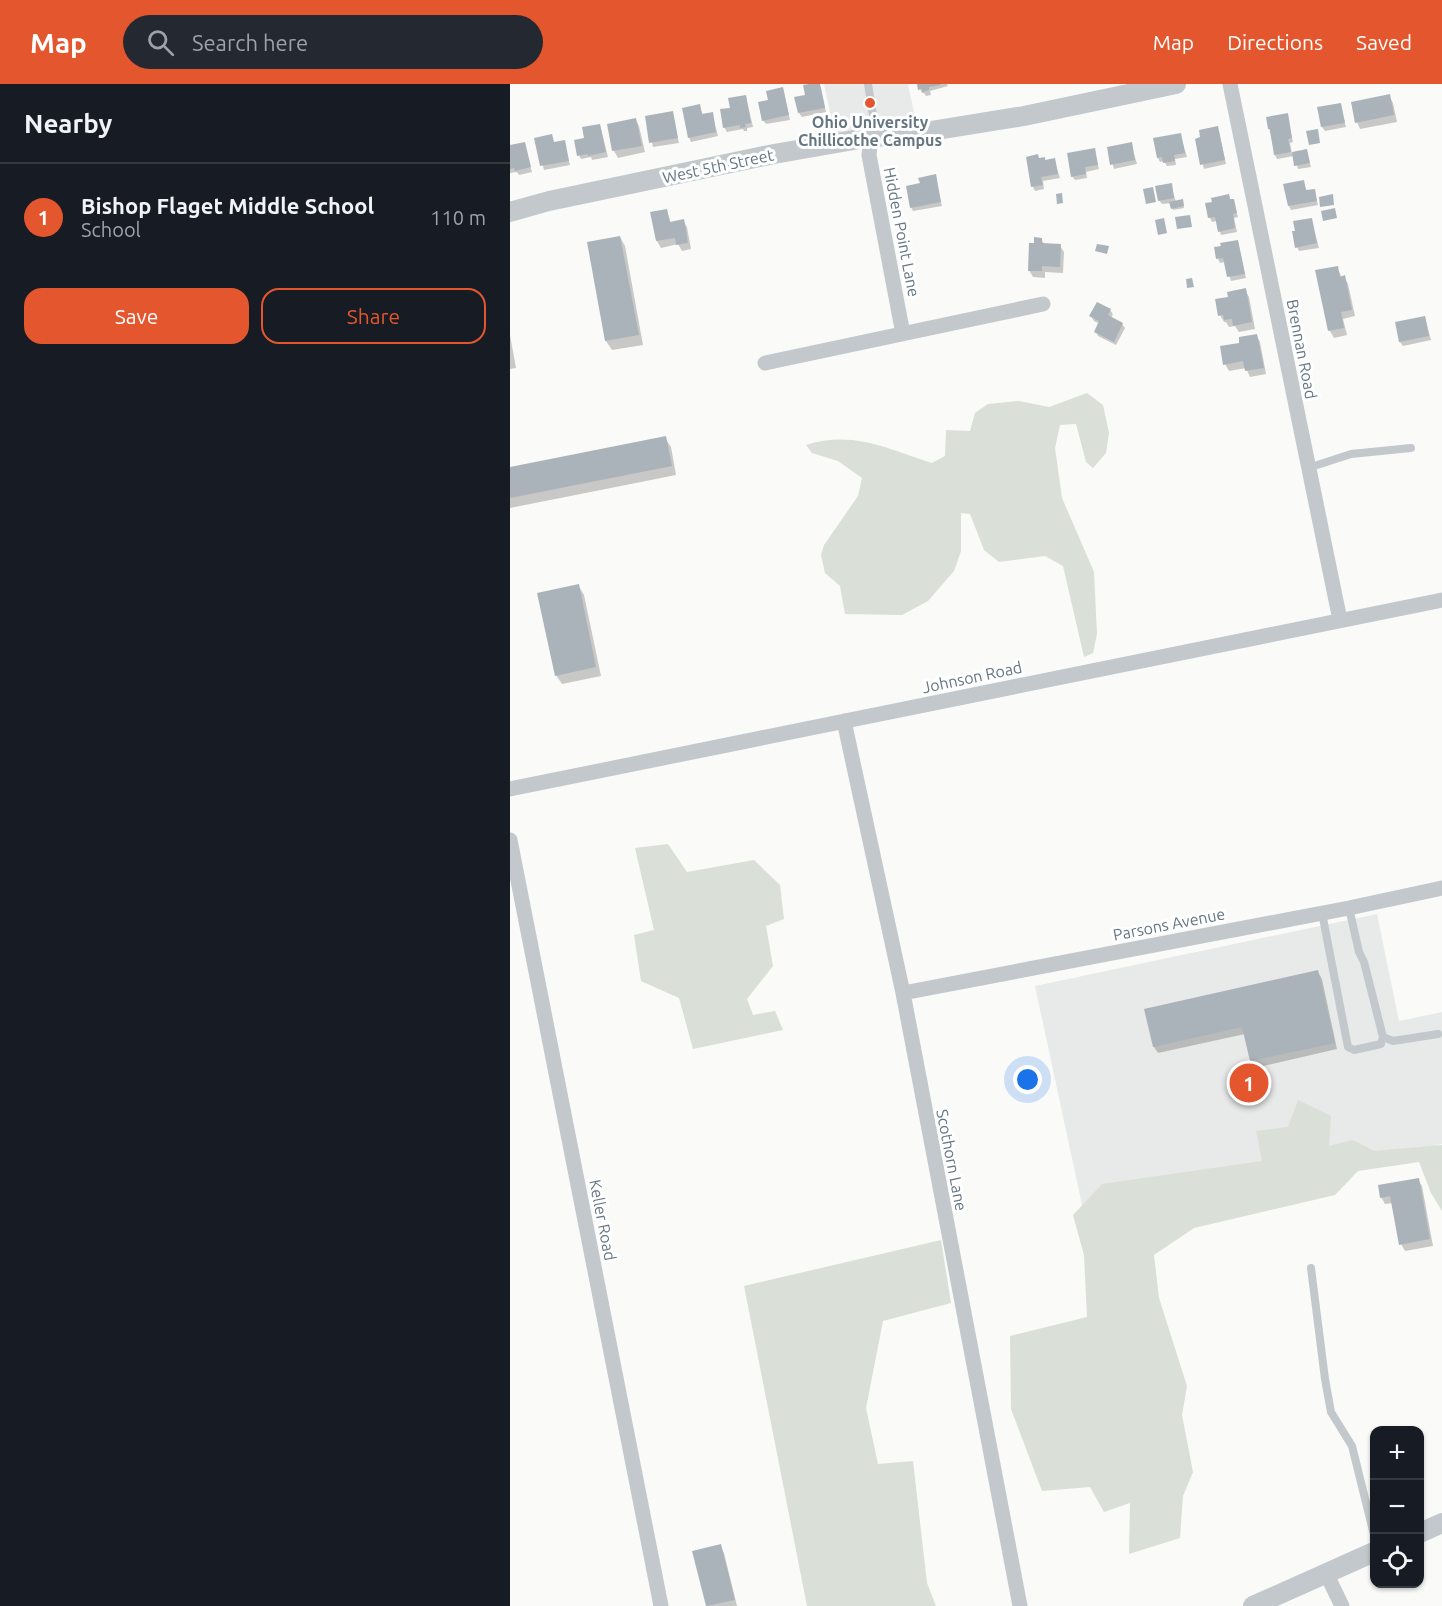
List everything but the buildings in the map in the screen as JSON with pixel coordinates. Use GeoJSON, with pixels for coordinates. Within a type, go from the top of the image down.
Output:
{"type":"FeatureCollection","features":[{"type":"Feature","properties":{"kind":"street","name":"West 5th Street"},"geometry":{"type":"LineString","coordinates":[[510,212],[549,201],[774,154],[871,137],[900,136],[1024,116],[1176,84]]}},
{"type":"Feature","properties":{"kind":"street","name":"Brennan Road"},"geometry":{"type":"LineString","coordinates":[[1230,84],[1340,620]]}},
{"type":"Feature","properties":{"kind":"street","name":"Hidden Point Lane"},"geometry":{"type":"LineString","coordinates":[[871,137],[869,155],[903,334]]}},
{"type":"Feature","properties":{"kind":"street"},"geometry":{"type":"LineString","coordinates":[[765,363],[1043,304]]}},
{"type":"Feature","properties":{"kind":"street","name":"Johnson Road"},"geometry":{"type":"LineString","coordinates":[[510,789],[1442,600]]}},
{"type":"Feature","properties":{"kind":"street","name":"Scothorn Lane"},"geometry":{"type":"LineString","coordinates":[[844,721],[903,993],[1020,1606]]}},
{"type":"Feature","properties":{"kind":"street","name":"Keller Road"},"geometry":{"type":"LineString","coordinates":[[510,840],[661,1606]]}},
{"type":"Feature","properties":{"kind":"street","name":"Parsons Avenue"},"geometry":{"type":"LineString","coordinates":[[903,993],[1349,908],[1442,888]]}},
{"type":"Feature","properties":{"kind":"street"},"geometry":{"type":"LineString","coordinates":[[1424,1531],[1442,1523]]}},
{"type":"Feature","properties":{"kind":"street"},"geometry":{"type":"LineString","coordinates":[[1253,1606],[1370,1554]]}},
{"type":"Feature","properties":{"kind":"street"},"geometry":{"type":"LineString","coordinates":[[1326,1573],[1341,1606]]}},
{"type":"Feature","properties":{"kind":"lane"},"geometry":{"type":"LineString","coordinates":[[868,84],[873,115],[871,137]]}},
{"type":"Feature","properties":{"kind":"lane"},"geometry":{"type":"LineString","coordinates":[[1308,468],[1351,454],[1411,448]]}},
{"type":"Feature","properties":{"kind":"lane"},"geometry":{"type":"LineString","coordinates":[[1322,913],[1348,1047],[1354,1050],[1381,1044],[1383,1037],[1349,908]]}},
{"type":"Feature","properties":{"kind":"lane"},"geometry":{"type":"LineString","coordinates":[[1383,1037],[1393,1041],[1438,1034]]}},
{"type":"Feature","properties":{"kind":"lane"},"geometry":{"type":"LineString","coordinates":[[1311,1268],[1331,1412],[1352,1446],[1374,1534]]}},
{"type":"Feature","properties":{"kind":"shaded area","name":"Ohio University Chillicothe Campus"},"geometry":{"type":"Polygon","coordinates":[[[824,84],[908,84],[916,122],[835,136],[824,84]]]}},
{"type":"Feature","properties":{"kind":"shaded area"},"geometry":{"type":"Polygon","coordinates":[[[1087,393],[1103,405],[1109,433],[1106,453],[1093,468],[1086,462],[1076,424],[1060,425],[1055,448],[1062,498],[1094,572],[1097,634],[1093,653],[1084,657],[1063,566],[1045,556],[999,562],[984,550],[970,514],[961,513],[961,551],[954,571],[928,601],[902,615],[845,614],[840,586],[825,573],[821,555],[824,545],[858,496],[862,478],[838,461],[812,453],[806,445],[823,441],[855,440],[885,447],[932,463],[945,456],[946,430],[970,431],[975,413],[988,404],[1019,401],[1049,407],[1087,393]]]}},
{"type":"Feature","properties":{"kind":"shaded area"},"geometry":{"type":"Polygon","coordinates":[[[668,844],[687,872],[754,860],[780,885],[784,919],[766,926],[773,966],[747,999],[753,1015],[775,1011],[783,1030],[693,1049],[679,998],[641,981],[634,935],[654,930],[635,848],[668,844]]]}},
{"type":"Feature","properties":{"kind":"shaded area"},"geometry":{"type":"Polygon","coordinates":[[[1377,914],[1399,1021],[1442,1012],[1442,1144],[1085,1219],[1035,986],[1377,914]]]}},
{"type":"Feature","properties":{"kind":"shaded area"},"geometry":{"type":"Polygon","coordinates":[[[1298,1100],[1331,1116],[1329,1146],[1353,1140],[1374,1151],[1442,1145],[1442,1211],[1431,1193],[1419,1162],[1358,1171],[1335,1195],[1194,1228],[1154,1255],[1159,1298],[1187,1386],[1182,1415],[1193,1472],[1183,1496],[1180,1538],[1129,1554],[1130,1503],[1104,1512],[1090,1487],[1042,1491],[1011,1409],[1010,1336],[1087,1317],[1084,1255],[1073,1215],[1102,1184],[1262,1161],[1256,1131],[1288,1127],[1298,1100]]]}},
{"type":"Feature","properties":{"kind":"shaded area"},"geometry":{"type":"Polygon","coordinates":[[[941,1240],[951,1303],[883,1321],[866,1408],[878,1464],[913,1461],[927,1583],[936,1606],[807,1606],[744,1286],[941,1240]]]}},
{"type":"Feature","properties":{"kind":"place","name":"Ohio University Chillicothe Campus"},"geometry":{"type":"Point","coordinates":[870,103]}},
{"type":"Feature","properties":{"kind":"place","name":"Bishop Flaget Middle School"},"geometry":{"type":"Point","coordinates":[1249,1083]}}]}
